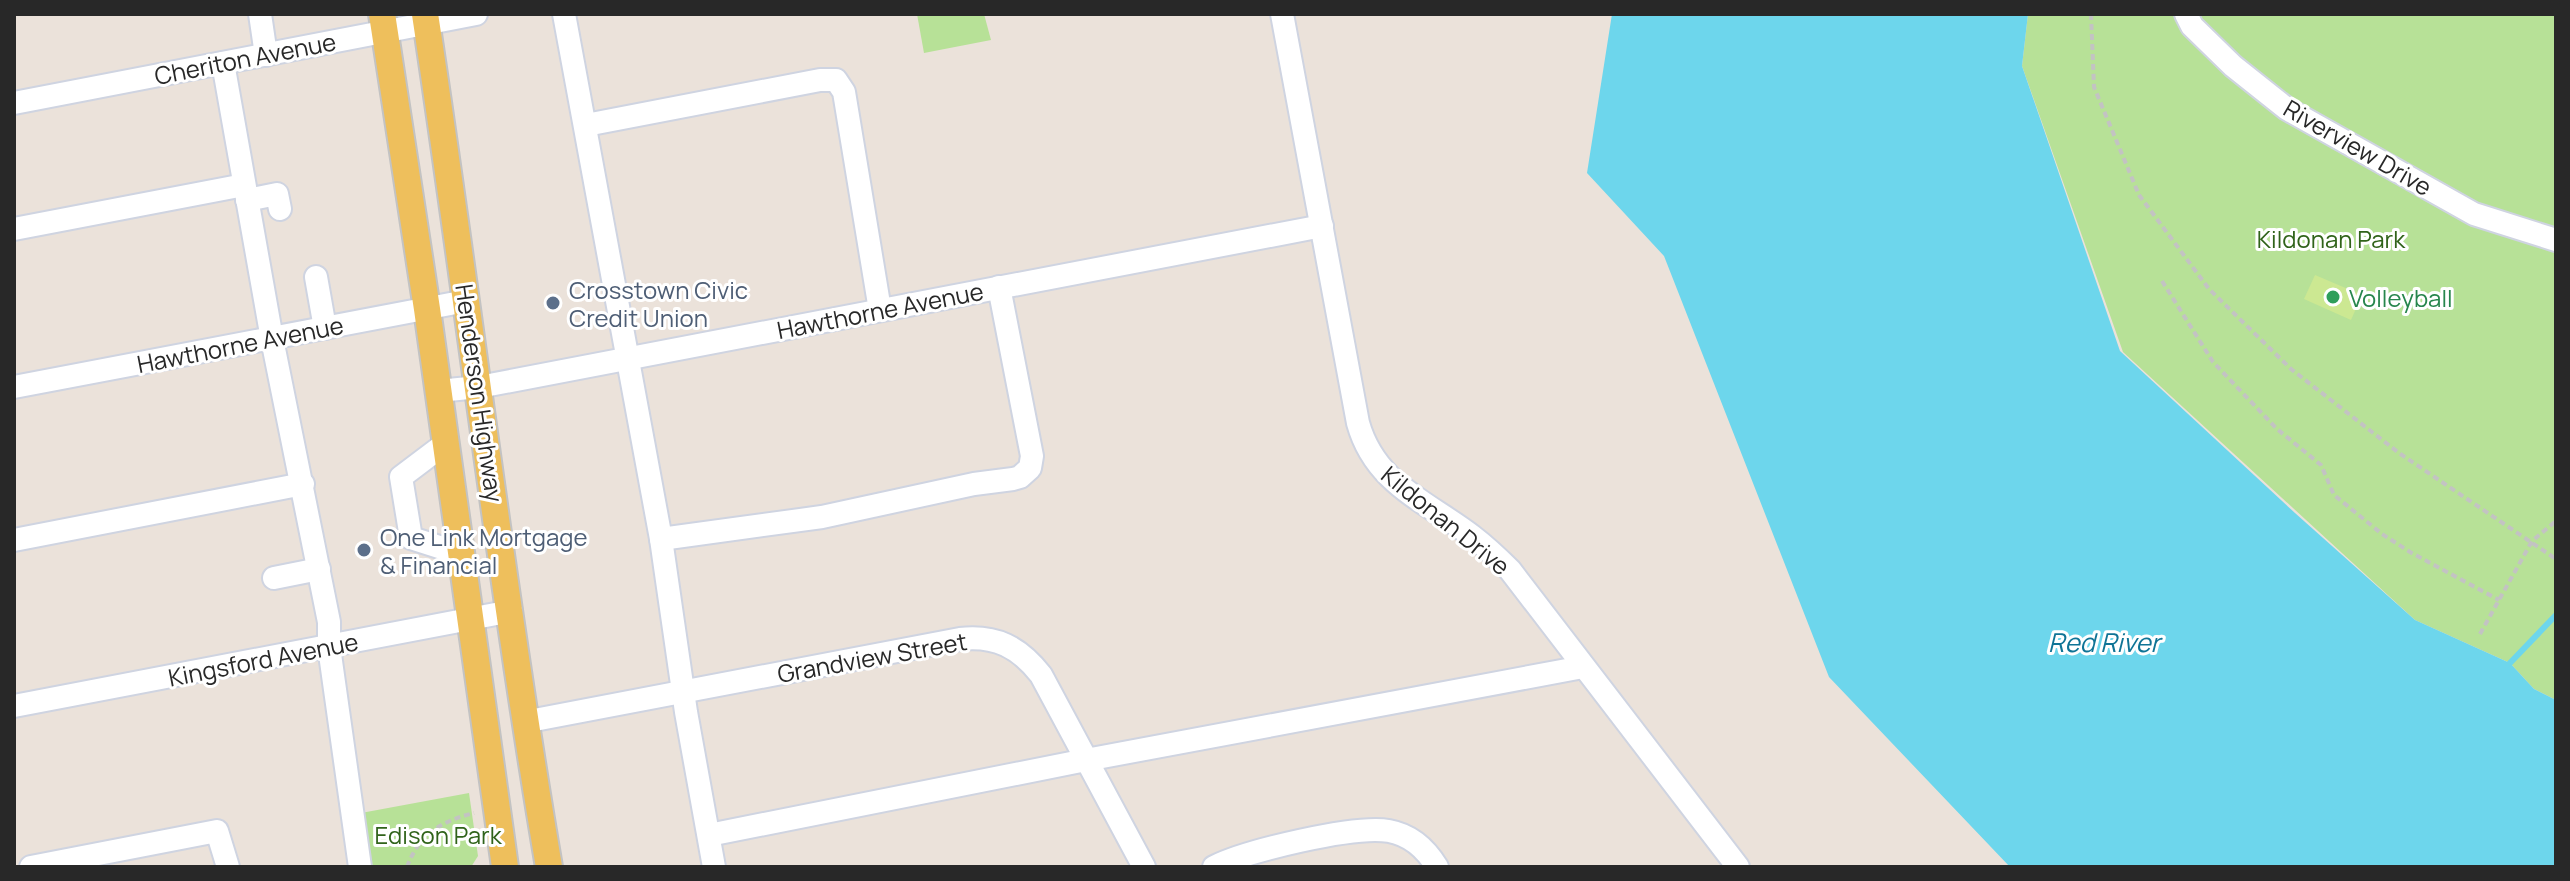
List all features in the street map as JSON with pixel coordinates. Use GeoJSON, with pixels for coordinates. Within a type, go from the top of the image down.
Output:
{"type":"FeatureCollection","features":[{"type":"Feature","properties":{"kind":"main road","name":"Henderson Highway"},"geometry":{"type":"LineString","coordinates":[[425,18],[511,611],[524,722],[549,867]]}},
{"type":"Feature","properties":{"kind":"main road","name":"Henderson Highway"},"geometry":{"type":"LineString","coordinates":[[384,22],[505,867]]}},
{"type":"Feature","properties":{"kind":"street"},"geometry":{"type":"LineString","coordinates":[[260,14],[266,55]]}},
{"type":"Feature","properties":{"kind":"street","name":"Cheriton Avenue"},"geometry":{"type":"LineString","coordinates":[[14,103],[266,55],[384,22],[476,14]]}},
{"type":"Feature","properties":{"kind":"street"},"geometry":{"type":"LineString","coordinates":[[564,14],[629,357],[714,867]]}},
{"type":"Feature","properties":{"kind":"street","name":"Kildonan Drive"},"geometry":{"type":"LineString","coordinates":[[1282,14],[1358,423],[1373,459],[1390,477],[1474,537],[1510,570],[1738,867]]}},
{"type":"Feature","properties":{"kind":"street","name":"Riverview Drive"},"geometry":{"type":"LineString","coordinates":[[2186,14],[2192,26],[2233,66],[2287,109],[2474,214],[2556,240]]}},
{"type":"Feature","properties":{"kind":"street"},"geometry":{"type":"LineString","coordinates":[[223,63],[272,339],[329,622],[329,647],[360,867]]}},
{"type":"Feature","properties":{"kind":"street"},"geometry":{"type":"LineString","coordinates":[[586,125],[820,80],[836,80],[844,92],[880,310]]}},
{"type":"Feature","properties":{"kind":"street"},"geometry":{"type":"LineString","coordinates":[[14,229],[246,192],[277,194],[280,209]]}},
{"type":"Feature","properties":{"kind":"street","name":"Hawthorne Avenue"},"geometry":{"type":"LineString","coordinates":[[438,391],[479,387],[1322,226]]}},
{"type":"Feature","properties":{"kind":"street"},"geometry":{"type":"LineString","coordinates":[[316,277],[325,328]]}},
{"type":"Feature","properties":{"kind":"street"},"geometry":{"type":"LineString","coordinates":[[661,539],[822,517],[974,484],[1013,479],[1025,473],[1032,456],[999,287]]}},
{"type":"Feature","properties":{"kind":"street","name":"Hawthorne Avenue"},"geometry":{"type":"LineString","coordinates":[[14,387],[466,301]]}},
{"type":"Feature","properties":{"kind":"street"},"geometry":{"type":"LineString","coordinates":[[446,443],[401,477],[411,538],[461,554]]}},
{"type":"Feature","properties":{"kind":"street"},"geometry":{"type":"LineString","coordinates":[[14,540],[303,484]]}},
{"type":"Feature","properties":{"kind":"street"},"geometry":{"type":"LineString","coordinates":[[274,578],[319,569]]}},
{"type":"Feature","properties":{"kind":"street","name":"Kingsford Avenue"},"geometry":{"type":"LineString","coordinates":[[14,706],[511,611]]}},
{"type":"Feature","properties":{"kind":"street","name":"Grandview Street"},"geometry":{"type":"LineString","coordinates":[[524,722],[960,639],[985,638],[1011,646],[1032,663],[1144,867]]}},
{"type":"Feature","properties":{"kind":"street"},"geometry":{"type":"LineString","coordinates":[[709,835],[1086,760],[1583,667]]}},
{"type":"Feature","properties":{"kind":"street"},"geometry":{"type":"LineString","coordinates":[[1214,867],[1259,850],[1377,830],[1400,834],[1412,840],[1421,846],[1437,867]]}},
{"type":"Feature","properties":{"kind":"street"},"geometry":{"type":"LineString","coordinates":[[31,867],[217,831],[228,867]]}},
{"type":"Feature","properties":{"kind":"path"},"geometry":{"type":"LineString","coordinates":[[2091,14],[2094,87],[2139,195],[2209,289],[2291,369],[2399,453],[2556,559]]}},
{"type":"Feature","properties":{"kind":"path"},"geometry":{"type":"LineString","coordinates":[[2162,281],[2213,362],[2277,429],[2321,465],[2334,495],[2391,540],[2499,600]]}},
{"type":"Feature","properties":{"kind":"path"},"geometry":{"type":"LineString","coordinates":[[2480,634],[2532,541],[2556,521]]}},
{"type":"Feature","properties":{"kind":"path"},"geometry":{"type":"LineString","coordinates":[[407,867],[415,847],[430,831],[476,813]]}},
{"type":"Feature","properties":{"kind":"green space"},"geometry":{"type":"Polygon","coordinates":[[[917,14],[984,14],[991,40],[924,53],[917,14]]]}},
{"type":"Feature","properties":{"kind":"green space","name":"Kildonan Park"},"geometry":{"type":"Polygon","coordinates":[[[2028,14],[2556,14],[2556,700],[2534,689],[2510,663],[2415,620],[2123,352],[2022,66],[2028,14]]]}},
{"type":"Feature","properties":{"kind":"green space","name":"Volleyball"},"geometry":{"type":"Polygon","coordinates":[[[2315,275],[2362,295],[2351,320],[2304,299],[2315,275]]]}},
{"type":"Feature","properties":{"kind":"green space","name":"Edison Park"},"geometry":{"type":"Polygon","coordinates":[[[469,793],[478,856],[471,867],[369,867],[361,813],[469,793]]]}},
{"type":"Feature","properties":{"kind":"water","name":"Red River"},"geometry":{"type":"Polygon","coordinates":[[[1612,14],[2028,14],[2022,66],[2120,351],[2415,620],[2510,663],[2534,689],[2556,700],[2556,867],[2010,867],[1829,677],[1664,256],[1587,173],[1612,14]]]}},
{"type":"Feature","properties":{"kind":"waterway"},"geometry":{"type":"LineString","coordinates":[[2510,663],[2556,615]]}},
{"type":"Feature","properties":{"kind":"place","name":"Volleyball"},"geometry":{"type":"Point","coordinates":[2333,297]}},
{"type":"Feature","properties":{"kind":"place","name":"Crosstown Civic Credit Union"},"geometry":{"type":"Point","coordinates":[553,303]}},
{"type":"Feature","properties":{"kind":"place","name":"One Link Mortgage & Financial"},"geometry":{"type":"Point","coordinates":[364,550]}}]}
